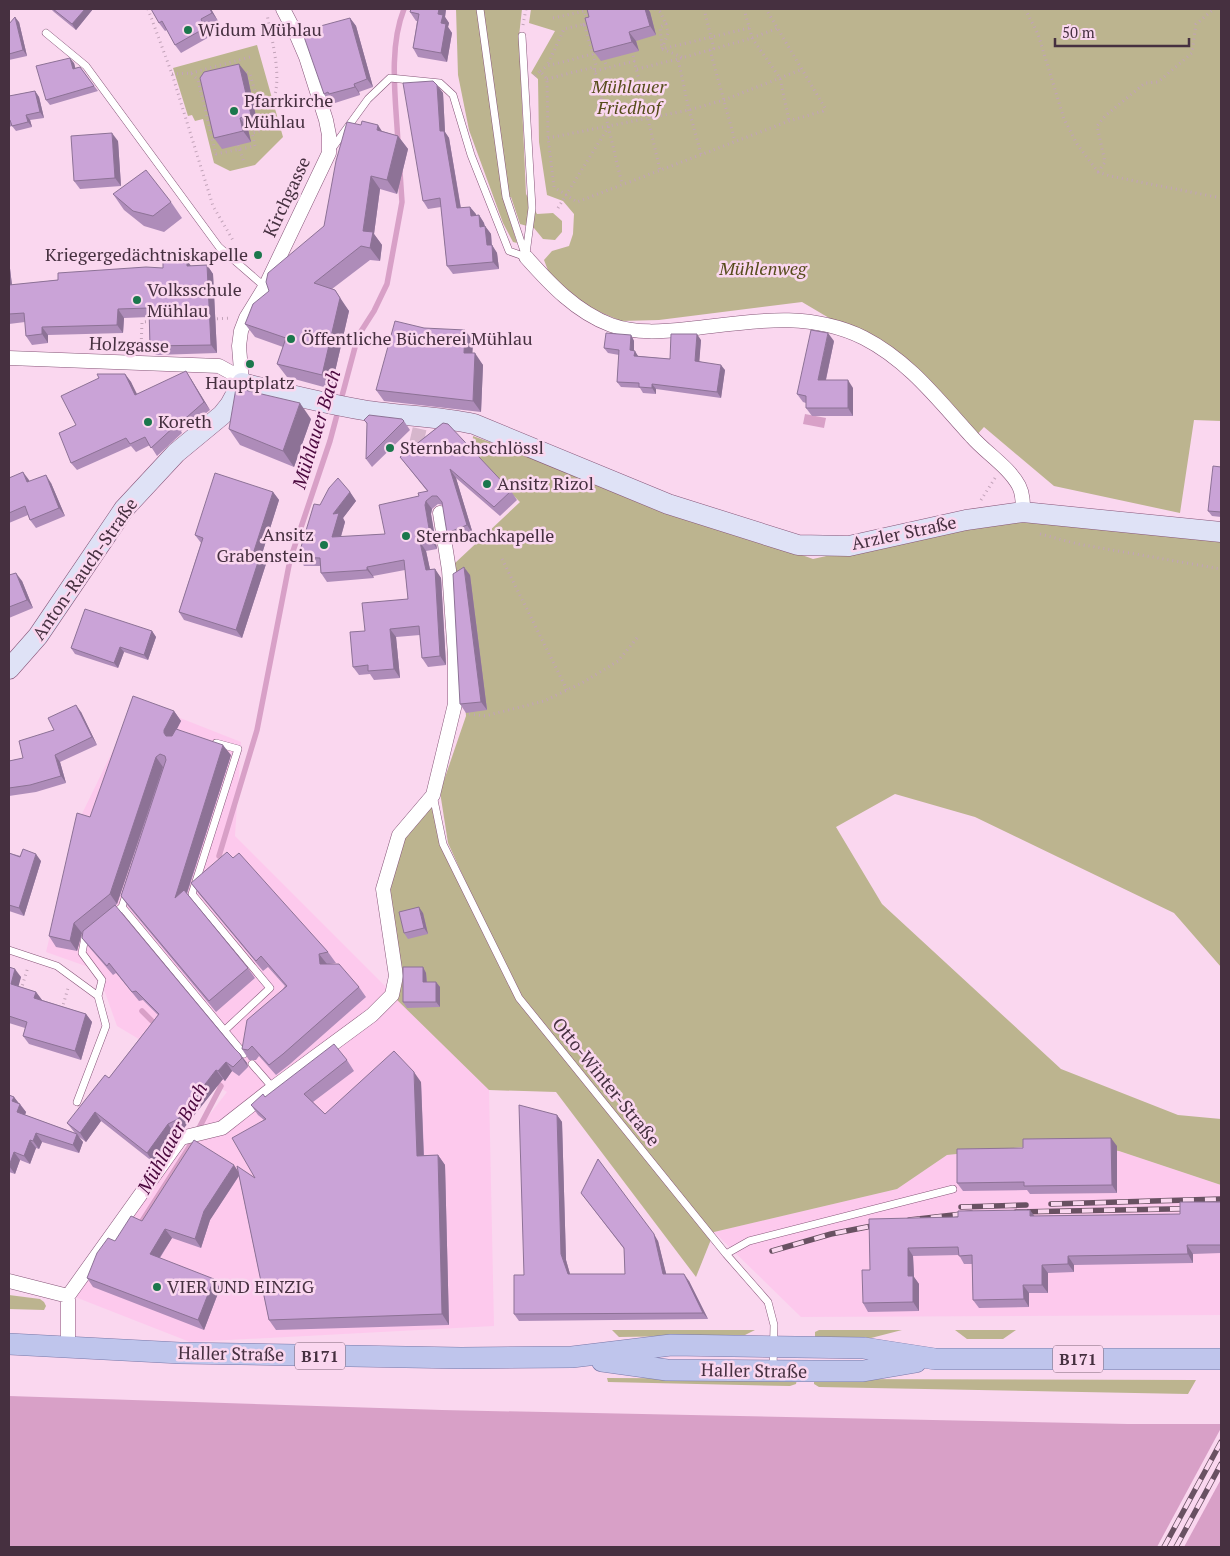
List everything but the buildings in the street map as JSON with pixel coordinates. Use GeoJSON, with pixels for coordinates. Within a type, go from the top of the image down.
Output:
{"type":"FeatureCollection","features":[{"type":"Feature","properties":{"kind":"main road","name":"Arzler Straße"},"geometry":{"type":"LineString","coordinates":[[242,383],[363,410],[474,424],[668,504],[798,545],[849,546],[966,520],[1023,512],[1221,532]]}},
{"type":"Feature","properties":{"kind":"main road","name":"Anton-Rauch-Straße"},"geometry":{"type":"LineString","coordinates":[[9,669],[38,636],[124,509],[176,453],[222,415],[242,383]]}},
{"type":"Feature","properties":{"kind":"main road","name":"Haller Straße"},"geometry":{"type":"LineString","coordinates":[[9,1344],[180,1353],[422,1358],[572,1357],[671,1345],[864,1348],[935,1359],[1221,1359]]}},
{"type":"Feature","properties":{"kind":"main road","name":"Haller Straße"},"geometry":{"type":"LineString","coordinates":[[572,1357],[667,1370],[863,1371],[935,1359]]}},
{"type":"Feature","properties":{"kind":"street","name":"Kirchgasse"},"geometry":{"type":"LineString","coordinates":[[265,287],[328,153],[329,134],[323,111],[306,58],[283,9]]}},
{"type":"Feature","properties":{"kind":"street"},"geometry":{"type":"LineString","coordinates":[[526,257],[555,288],[572,302],[596,318],[633,331],[663,332],[782,319],[821,324],[863,338],[890,354],[917,376],[973,439],[1010,475],[1021,492],[1023,512]]}},
{"type":"Feature","properties":{"kind":"street"},"geometry":{"type":"LineString","coordinates":[[242,383],[239,346],[241,331],[246,318],[265,287]]}},
{"type":"Feature","properties":{"kind":"street","name":"Holzgasse"},"geometry":{"type":"LineString","coordinates":[[9,358],[219,366],[230,372],[242,383]]}},
{"type":"Feature","properties":{"kind":"street"},"geometry":{"type":"LineString","coordinates":[[68,1347],[68,1296],[181,1138],[222,1128],[372,1015],[392,995],[396,976],[383,889],[399,835],[433,795],[455,704],[455,656],[450,570],[440,513]]}},
{"type":"Feature","properties":{"kind":"street"},"geometry":{"type":"LineString","coordinates":[[9,1281],[68,1296]]}},
{"type":"Feature","properties":{"kind":"lane"},"geometry":{"type":"LineString","coordinates":[[480,9],[506,197],[526,257]]}},
{"type":"Feature","properties":{"kind":"lane"},"geometry":{"type":"LineString","coordinates":[[46,32],[86,66],[219,247],[265,287]]}},
{"type":"Feature","properties":{"kind":"lane"},"geometry":{"type":"LineString","coordinates":[[522,36],[532,208],[526,257]]}},
{"type":"Feature","properties":{"kind":"lane"},"geometry":{"type":"LineString","coordinates":[[328,153],[368,99],[390,78],[440,83],[453,94],[472,155],[509,251],[526,257]]}},
{"type":"Feature","properties":{"kind":"lane"},"geometry":{"type":"LineString","coordinates":[[205,740],[238,749],[192,894],[270,988],[226,1030]]}},
{"type":"Feature","properties":{"kind":"lane","name":"Otto-Winter-Straße"},"geometry":{"type":"LineString","coordinates":[[433,795],[443,844],[519,998],[726,1254],[768,1302],[774,1325],[773,1370]]}},
{"type":"Feature","properties":{"kind":"lane"},"geometry":{"type":"LineString","coordinates":[[107,919],[122,907],[131,880]]}},
{"type":"Feature","properties":{"kind":"lane"},"geometry":{"type":"LineString","coordinates":[[122,907],[244,1054]]}},
{"type":"Feature","properties":{"kind":"lane"},"geometry":{"type":"LineString","coordinates":[[77,1102],[106,1026],[98,996],[102,980],[82,953],[85,937],[92,931]]}},
{"type":"Feature","properties":{"kind":"lane"},"geometry":{"type":"LineString","coordinates":[[9,950],[57,966],[98,996]]}},
{"type":"Feature","properties":{"kind":"lane"},"geometry":{"type":"LineString","coordinates":[[252,1064],[273,1088]]}},
{"type":"Feature","properties":{"kind":"lane"},"geometry":{"type":"LineString","coordinates":[[726,1254],[749,1241],[953,1189]]}},
{"type":"Feature","properties":{"kind":"path"},"geometry":{"type":"LineString","coordinates":[[148,9],[172,74],[213,206],[235,244]]}},
{"type":"Feature","properties":{"kind":"path"},"geometry":{"type":"LineString","coordinates":[[258,103],[273,100],[276,93],[276,71],[266,9]]}},
{"type":"Feature","properties":{"kind":"path"},"geometry":{"type":"LineString","coordinates":[[654,9],[660,12],[668,33],[662,49]]}},
{"type":"Feature","properties":{"kind":"path"},"geometry":{"type":"LineString","coordinates":[[704,9],[714,49]]}},
{"type":"Feature","properties":{"kind":"path"},"geometry":{"type":"LineString","coordinates":[[744,9],[752,38],[780,78],[789,121]]}},
{"type":"Feature","properties":{"kind":"path"},"geometry":{"type":"LineString","coordinates":[[635,61],[547,79],[548,138],[554,187],[577,202],[789,121],[823,111],[826,108],[766,9]]}},
{"type":"Feature","properties":{"kind":"path"},"geometry":{"type":"LineString","coordinates":[[1025,9],[1038,34],[1064,118],[1078,144],[1098,172],[1221,198]]}},
{"type":"Feature","properties":{"kind":"path"},"geometry":{"type":"LineString","coordinates":[[1098,172],[1105,162],[1097,126],[1105,116],[1145,83],[1158,82],[1192,53],[1196,24],[1214,9]]}},
{"type":"Feature","properties":{"kind":"path"},"geometry":{"type":"LineString","coordinates":[[553,18],[584,10],[586,17],[584,24],[596,65],[594,69],[622,184]]}},
{"type":"Feature","properties":{"kind":"path"},"geometry":{"type":"LineString","coordinates":[[547,66],[564,29],[594,22]]}},
{"type":"Feature","properties":{"kind":"path"},"geometry":{"type":"LineString","coordinates":[[662,49],[660,27],[666,24]]}},
{"type":"Feature","properties":{"kind":"path"},"geometry":{"type":"LineString","coordinates":[[662,49],[750,28]]}},
{"type":"Feature","properties":{"kind":"path"},"geometry":{"type":"LineString","coordinates":[[637,69],[752,38],[778,28]]}},
{"type":"Feature","properties":{"kind":"path"},"geometry":{"type":"LineString","coordinates":[[662,49],[680,58]]}},
{"type":"Feature","properties":{"kind":"path"},"geometry":{"type":"LineString","coordinates":[[710,50],[735,141]]}},
{"type":"Feature","properties":{"kind":"path"},"geometry":{"type":"LineString","coordinates":[[632,51],[660,170]]}},
{"type":"Feature","properties":{"kind":"path"},"geometry":{"type":"LineString","coordinates":[[540,71],[547,66],[593,54]]}},
{"type":"Feature","properties":{"kind":"path"},"geometry":{"type":"LineString","coordinates":[[172,74],[192,73],[250,57]]}},
{"type":"Feature","properties":{"kind":"path"},"geometry":{"type":"LineString","coordinates":[[604,58],[607,68]]}},
{"type":"Feature","properties":{"kind":"path"},"geometry":{"type":"LineString","coordinates":[[680,58],[689,110],[701,154]]}},
{"type":"Feature","properties":{"kind":"path"},"geometry":{"type":"LineString","coordinates":[[240,60],[242,70]]}},
{"type":"Feature","properties":{"kind":"path"},"geometry":{"type":"LineString","coordinates":[[548,138],[689,110],[724,100],[803,69]]}},
{"type":"Feature","properties":{"kind":"path"},"geometry":{"type":"LineString","coordinates":[[192,73],[198,82],[216,154],[238,147],[255,146],[252,133],[264,130],[250,74],[242,70],[234,73]]}},
{"type":"Feature","properties":{"kind":"path"},"geometry":{"type":"LineString","coordinates":[[198,82],[207,80]]}},
{"type":"Feature","properties":{"kind":"path"},"geometry":{"type":"LineString","coordinates":[[558,208],[609,126]]}},
{"type":"Feature","properties":{"kind":"path"},"geometry":{"type":"LineString","coordinates":[[238,147],[244,162]]}},
{"type":"Feature","properties":{"kind":"path"},"geometry":{"type":"LineString","coordinates":[[208,319],[246,318]]}},
{"type":"Feature","properties":{"kind":"path"},"geometry":{"type":"LineString","coordinates":[[141,364],[142,322],[160,321]]}},
{"type":"Feature","properties":{"kind":"path"},"geometry":{"type":"LineString","coordinates":[[980,502],[998,474]]}},
{"type":"Feature","properties":{"kind":"path"},"geometry":{"type":"LineString","coordinates":[[1078,544],[1221,568]]}},
{"type":"Feature","properties":{"kind":"path"},"geometry":{"type":"LineString","coordinates":[[502,559],[567,690]]}},
{"type":"Feature","properties":{"kind":"path"},"geometry":{"type":"LineString","coordinates":[[453,713],[485,716],[544,701],[582,683],[618,661],[637,638]]}},
{"type":"Feature","properties":{"kind":"path"},"geometry":{"type":"LineString","coordinates":[[20,993],[31,957]]}},
{"type":"Feature","properties":{"kind":"path"},"geometry":{"type":"LineString","coordinates":[[60,1016],[72,976]]}},
{"type":"Feature","properties":{"kind":"shaded area"},"geometry":{"type":"Polygon","coordinates":[[[805,414],[826,418],[824,428],[803,424],[805,414]]]}},
{"type":"Feature","properties":{"kind":"shaded area"},"geometry":{"type":"Polygon","coordinates":[[[137,701],[241,742],[235,836],[489,1090],[494,1326],[190,1342],[70,1295],[227,1092],[117,1026],[97,970],[46,952],[77,824],[137,701]]]}},
{"type":"Feature","properties":{"kind":"shaded area"},"geometry":{"type":"Polygon","coordinates":[[[1061,1143],[1119,1151],[1221,1185],[1221,1315],[801,1317],[714,1232],[897,1189],[947,1155],[1061,1143]]]}},
{"type":"Feature","properties":{"kind":"shaded area"},"geometry":{"type":"Polygon","coordinates":[[[9,1396],[442,1410],[1128,1424],[1221,1424],[1221,1547],[9,1547],[9,1396]]]}},
{"type":"Feature","properties":{"kind":"green space"},"geometry":{"type":"Polygon","coordinates":[[[456,9],[522,9],[519,36],[526,194],[537,214],[553,213],[562,221],[562,232],[555,240],[543,239],[534,228],[520,224],[511,197],[503,198],[517,243],[513,242],[503,223],[469,130],[458,75],[456,9]]]}},
{"type":"Feature","properties":{"kind":"green space"},"geometry":{"type":"Polygon","coordinates":[[[531,9],[1221,9],[1221,421],[1194,420],[1180,513],[1054,486],[984,427],[973,439],[890,354],[802,302],[659,320],[621,321],[586,306],[564,290],[549,273],[544,260],[552,251],[569,246],[573,234],[574,214],[563,201],[547,195],[539,142],[538,79],[531,73],[555,31],[529,23],[531,9]]]}},
{"type":"Feature","properties":{"kind":"green space"},"geometry":{"type":"Polygon","coordinates":[[[257,45],[283,137],[255,165],[230,171],[214,163],[203,119],[195,121],[192,115],[188,116],[173,68],[257,45]]]}},
{"type":"Feature","properties":{"kind":"green space"},"geometry":{"type":"Polygon","coordinates":[[[473,436],[813,559],[1023,512],[1221,537],[1221,967],[1174,913],[975,817],[895,794],[836,827],[882,904],[1061,1069],[1178,1115],[1221,1119],[1221,1185],[1119,1151],[1062,1143],[947,1155],[897,1189],[714,1232],[696,1277],[556,1092],[489,1090],[392,995],[383,889],[399,835],[433,795],[443,844],[508,975],[448,843],[440,792],[466,716],[454,564],[520,502],[472,454],[473,436]]]}},
{"type":"Feature","properties":{"kind":"green space"},"geometry":{"type":"Polygon","coordinates":[[[9,1295],[40,1299],[46,1306],[44,1310],[9,1309],[9,1295]]]}},
{"type":"Feature","properties":{"kind":"green space"},"geometry":{"type":"Polygon","coordinates":[[[612,1330],[755,1330],[745,1335],[619,1337],[612,1330]]]}},
{"type":"Feature","properties":{"kind":"green space"},"geometry":{"type":"Polygon","coordinates":[[[819,1330],[902,1330],[871,1338],[815,1338],[815,1332],[819,1330]]]}},
{"type":"Feature","properties":{"kind":"green space"},"geometry":{"type":"Polygon","coordinates":[[[955,1330],[1016,1330],[1003,1339],[967,1339],[955,1330]]]}},
{"type":"Feature","properties":{"kind":"green space"},"geometry":{"type":"Polygon","coordinates":[[[607,1378],[797,1379],[796,1384],[790,1386],[608,1382],[607,1378]]]}},
{"type":"Feature","properties":{"kind":"green space"},"geometry":{"type":"Polygon","coordinates":[[[814,1379],[1196,1380],[1188,1394],[819,1387],[814,1384],[814,1379]]]}},
{"type":"Feature","properties":{"kind":"pier"},"geometry":{"type":"Polygon","coordinates":[[[1221,1428],[1220,1481],[1184,1547],[1157,1547],[1221,1428]]]}},
{"type":"Feature","properties":{"kind":"waterway","name":"Mühlauer Bach"},"geometry":{"type":"LineString","coordinates":[[398,143],[394,75],[396,41],[404,9]]}},
{"type":"Feature","properties":{"kind":"waterway","name":"Mühlauer Bach"},"geometry":{"type":"LineString","coordinates":[[219,856],[257,730],[290,560],[330,441],[358,336],[374,311],[387,284],[402,202],[400,172]]}},
{"type":"Feature","properties":{"kind":"waterway","name":"Mühlauer Bach"},"geometry":{"type":"LineString","coordinates":[[142,1011],[158,1027]]}},
{"type":"Feature","properties":{"kind":"waterway","name":"Mühlauer Bach"},"geometry":{"type":"LineString","coordinates":[[142,1221],[188,1149],[221,1086],[214,1080]]}},
{"type":"Feature","properties":{"kind":"tunnel"},"geometry":{"type":"LineString","coordinates":[[416,462],[413,458],[422,418]]}},
{"type":"Feature","properties":{"kind":"railway"},"geometry":{"type":"LineString","coordinates":[[1051,1204],[1221,1199]]}},
{"type":"Feature","properties":{"kind":"railway"},"geometry":{"type":"LineString","coordinates":[[961,1207],[1026,1205]]}},
{"type":"Feature","properties":{"kind":"railway"},"geometry":{"type":"LineString","coordinates":[[1016,1212],[1221,1208]]}},
{"type":"Feature","properties":{"kind":"railway"},"geometry":{"type":"LineString","coordinates":[[909,1220],[971,1213]]}},
{"type":"Feature","properties":{"kind":"railway"},"geometry":{"type":"LineString","coordinates":[[772,1251],[831,1234],[882,1224]]}},
{"type":"Feature","properties":{"kind":"railway"},"geometry":{"type":"LineString","coordinates":[[1164,1547],[1221,1442]]}},
{"type":"Feature","properties":{"kind":"railway"},"geometry":{"type":"LineString","coordinates":[[1176,1547],[1221,1464]]}},
{"type":"Feature","properties":{"kind":"place","name":"Widum Mühlau"},"geometry":{"type":"Point","coordinates":[188,30]}},
{"type":"Feature","properties":{"kind":"place","name":"Pfarrkirche Mühlau"},"geometry":{"type":"Point","coordinates":[234,111]}},
{"type":"Feature","properties":{"kind":"place","name":"Kriegergedächtniskapelle"},"geometry":{"type":"Point","coordinates":[258,255]}},
{"type":"Feature","properties":{"kind":"place","name":"Volksschule Mühlau"},"geometry":{"type":"Point","coordinates":[137,300]}},
{"type":"Feature","properties":{"kind":"place","name":"Öffentliche Bücherei Mühlau"},"geometry":{"type":"Point","coordinates":[291,339]}},
{"type":"Feature","properties":{"kind":"place","name":"Hauptplatz"},"geometry":{"type":"Point","coordinates":[250,364]}},
{"type":"Feature","properties":{"kind":"place","name":"Koreth"},"geometry":{"type":"Point","coordinates":[148,422]}},
{"type":"Feature","properties":{"kind":"place","name":"Sternbachschlössl"},"geometry":{"type":"Point","coordinates":[390,448]}},
{"type":"Feature","properties":{"kind":"place","name":"Ansitz Rizol"},"geometry":{"type":"Point","coordinates":[487,484]}},
{"type":"Feature","properties":{"kind":"place","name":"Sternbachkapelle"},"geometry":{"type":"Point","coordinates":[406,536]}},
{"type":"Feature","properties":{"kind":"place","name":"Ansitz Grabenstein"},"geometry":{"type":"Point","coordinates":[324,545]}},
{"type":"Feature","properties":{"kind":"place","name":"VIER UND EINZIG"},"geometry":{"type":"Point","coordinates":[157,1287]}},
{"type":"Feature","properties":{"kind":"park label","name":"Mühlauer Friedhof"},"geometry":{"type":"Point","coordinates":[629,97]}},
{"type":"Feature","properties":{"kind":"park label","name":"Mühlenweg"},"geometry":{"type":"Point","coordinates":[763,269]}}]}
